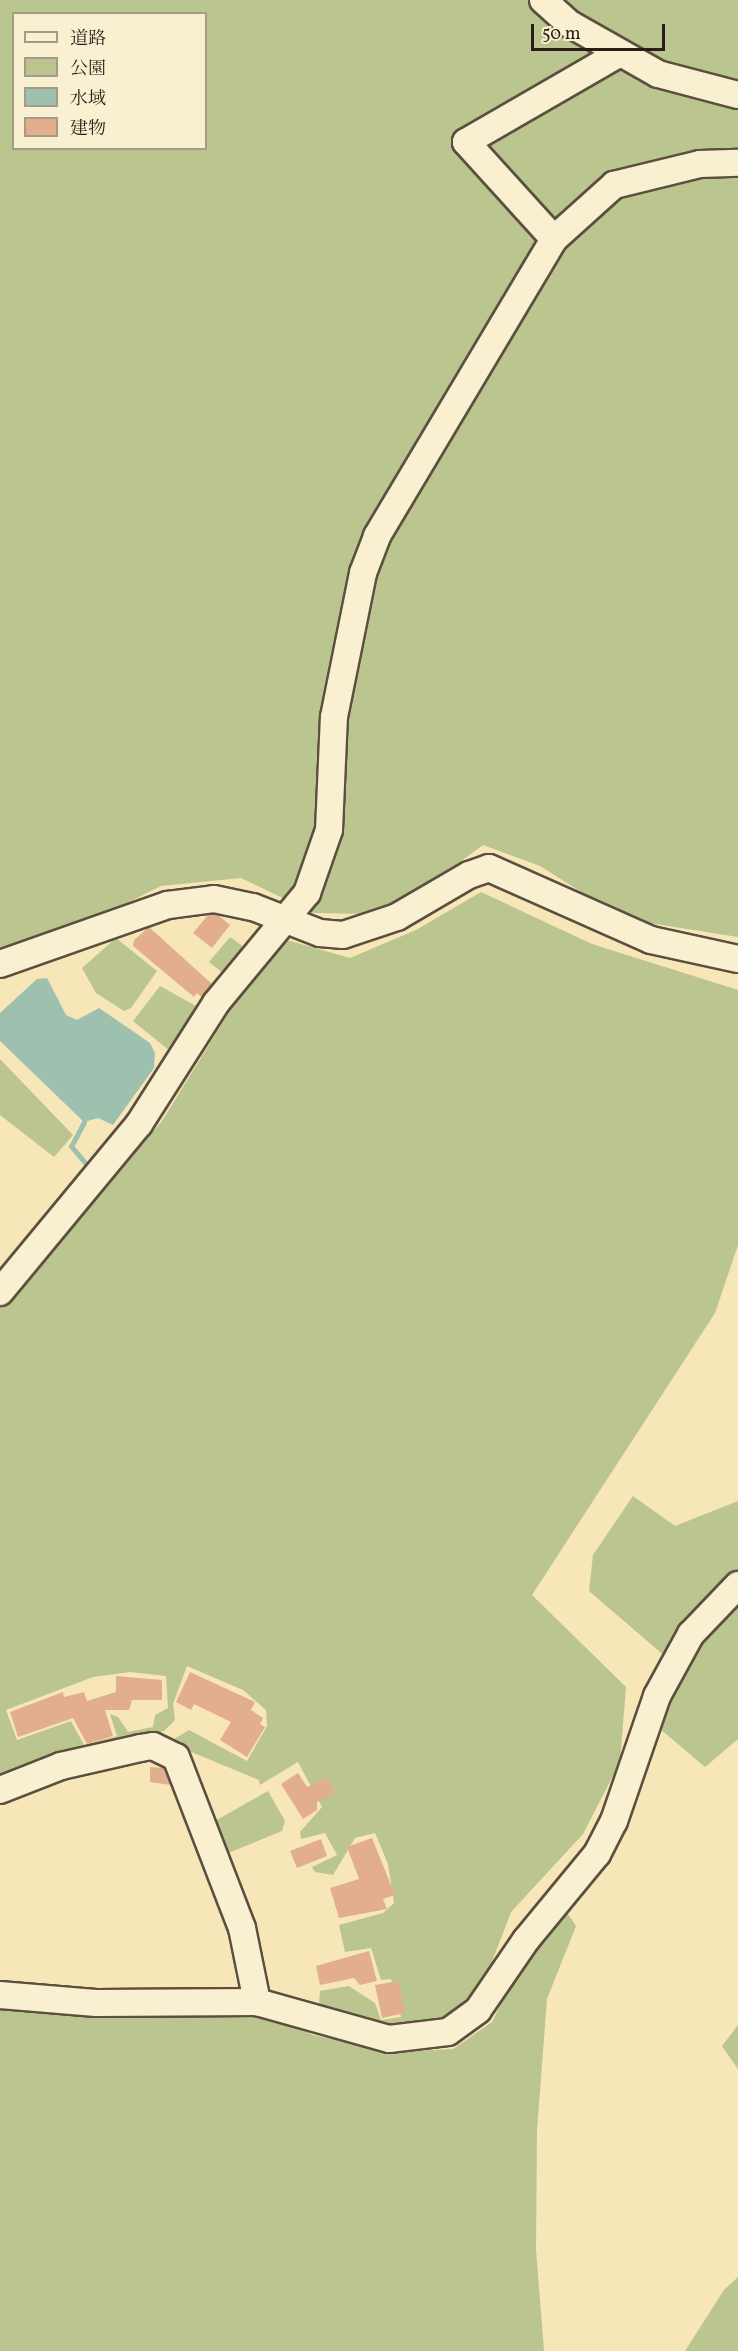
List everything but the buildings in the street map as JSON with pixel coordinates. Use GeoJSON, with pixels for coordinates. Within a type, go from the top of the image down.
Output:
{"type":"FeatureCollection","features":[{"type":"Feature","properties":{"kind":"street"},"geometry":{"type":"LineString","coordinates":[[543,0],[570,24],[658,74],[738,95]]}},
{"type":"Feature","properties":{"kind":"street"},"geometry":{"type":"LineString","coordinates":[[554,239],[466,142],[620,53]]}},
{"type":"Feature","properties":{"kind":"street"},"geometry":{"type":"LineString","coordinates":[[0,1292],[139,1124],[216,1003],[281,921],[307,893],[329,830],[334,717],[363,573],[376,536],[554,239],[614,185],[700,164],[738,163]]}},
{"type":"Feature","properties":{"kind":"street"},"geometry":{"type":"LineString","coordinates":[[0,964],[168,905],[214,899],[253,907],[281,921],[320,933],[343,935],[370,928],[489,868],[651,940],[738,959]]}},
{"type":"Feature","properties":{"kind":"street"},"geometry":{"type":"LineString","coordinates":[[0,1995],[96,2003],[257,2002],[389,2039],[448,2032],[478,2010],[526,1940],[597,1854],[614,1821],[657,1696],[691,1634],[738,1585]]}},
{"type":"Feature","properties":{"kind":"street"},"geometry":{"type":"LineString","coordinates":[[0,1790],[61,1766],[140,1748],[153,1746],[176,1757],[242,1928],[257,2002]]}},
{"type":"Feature","properties":{"kind":"green space"},"geometry":{"type":"Polygon","coordinates":[[[0,0],[738,0],[738,937],[624,919],[540,866],[483,845],[419,892],[368,914],[314,913],[241,878],[161,886],[67,933],[0,950],[0,0]]]}},
{"type":"Feature","properties":{"kind":"green space"},"geometry":{"type":"Polygon","coordinates":[[[481,892],[592,944],[738,990],[738,1245],[715,1313],[532,1595],[626,1687],[620,1762],[583,1834],[511,1912],[487,1975],[461,2008],[422,2027],[357,2026],[319,2006],[320,1991],[349,1986],[375,2003],[381,2020],[401,2017],[391,1979],[381,1980],[371,1948],[345,1952],[339,1925],[383,1913],[394,1903],[388,1864],[375,1833],[355,1838],[333,1875],[315,1872],[312,1867],[337,1855],[325,1833],[301,1839],[300,1832],[322,1807],[298,1762],[260,1785],[259,1780],[189,1751],[183,1757],[164,1745],[189,1730],[247,1761],[267,1726],[266,1710],[243,1690],[187,1666],[173,1704],[175,1720],[164,1731],[0,1785],[0,1306],[162,1121],[239,996],[287,940],[350,958],[416,930],[481,892]],[[130,1672],[93,1677],[6,1710],[17,1740],[71,1721],[84,1745],[117,1736],[110,1714],[118,1717],[128,1732],[153,1727],[155,1715],[168,1708],[166,1676],[130,1672]]]}},
{"type":"Feature","properties":{"kind":"green space"},"geometry":{"type":"Polygon","coordinates":[[[230,937],[248,950],[227,976],[209,962],[230,937]]]}},
{"type":"Feature","properties":{"kind":"green space"},"geometry":{"type":"Polygon","coordinates":[[[116,938],[157,971],[131,1008],[124,1011],[96,993],[82,968],[116,938]]]}},
{"type":"Feature","properties":{"kind":"green space"},"geometry":{"type":"Polygon","coordinates":[[[160,986],[203,1010],[170,1051],[133,1021],[160,986]]]}},
{"type":"Feature","properties":{"kind":"green space"},"geometry":{"type":"Polygon","coordinates":[[[0,1059],[73,1135],[54,1157],[0,1115],[0,1059]]]}},
{"type":"Feature","properties":{"kind":"green space"},"geometry":{"type":"Polygon","coordinates":[[[633,1496],[675,1526],[738,1501],[738,1570],[675,1641],[667,1658],[589,1591],[593,1555],[633,1496]]]}},
{"type":"Feature","properties":{"kind":"green space"},"geometry":{"type":"Polygon","coordinates":[[[738,1602],[738,1739],[705,1767],[659,1728],[677,1671],[738,1602]]]}},
{"type":"Feature","properties":{"kind":"green space"},"geometry":{"type":"Polygon","coordinates":[[[268,1791],[285,1821],[282,1831],[221,1856],[208,1825],[268,1791]]]}},
{"type":"Feature","properties":{"kind":"green space"},"geometry":{"type":"Polygon","coordinates":[[[566,1911],[576,1926],[547,1999],[537,2130],[536,2249],[544,2351],[0,2351],[0,2003],[258,2012],[313,2035],[392,2052],[453,2049],[492,2022],[525,1956],[566,1911]]]}},
{"type":"Feature","properties":{"kind":"green space"},"geometry":{"type":"Polygon","coordinates":[[[738,2025],[738,2069],[722,2046],[738,2025]]]}},
{"type":"Feature","properties":{"kind":"green space"},"geometry":{"type":"Polygon","coordinates":[[[738,2277],[738,2351],[685,2351],[724,2290],[738,2277]]]}},
{"type":"Feature","properties":{"kind":"water"},"geometry":{"type":"Polygon","coordinates":[[[47,978],[66,1015],[77,1020],[99,1008],[150,1043],[155,1053],[154,1068],[113,1125],[98,1118],[84,1122],[0,1041],[0,1013],[37,979],[47,978]]]}},
{"type":"Feature","properties":{"kind":"waterway"},"geometry":{"type":"LineString","coordinates":[[84,1122],[71,1146],[88,1166],[86,1170]]}}]}
